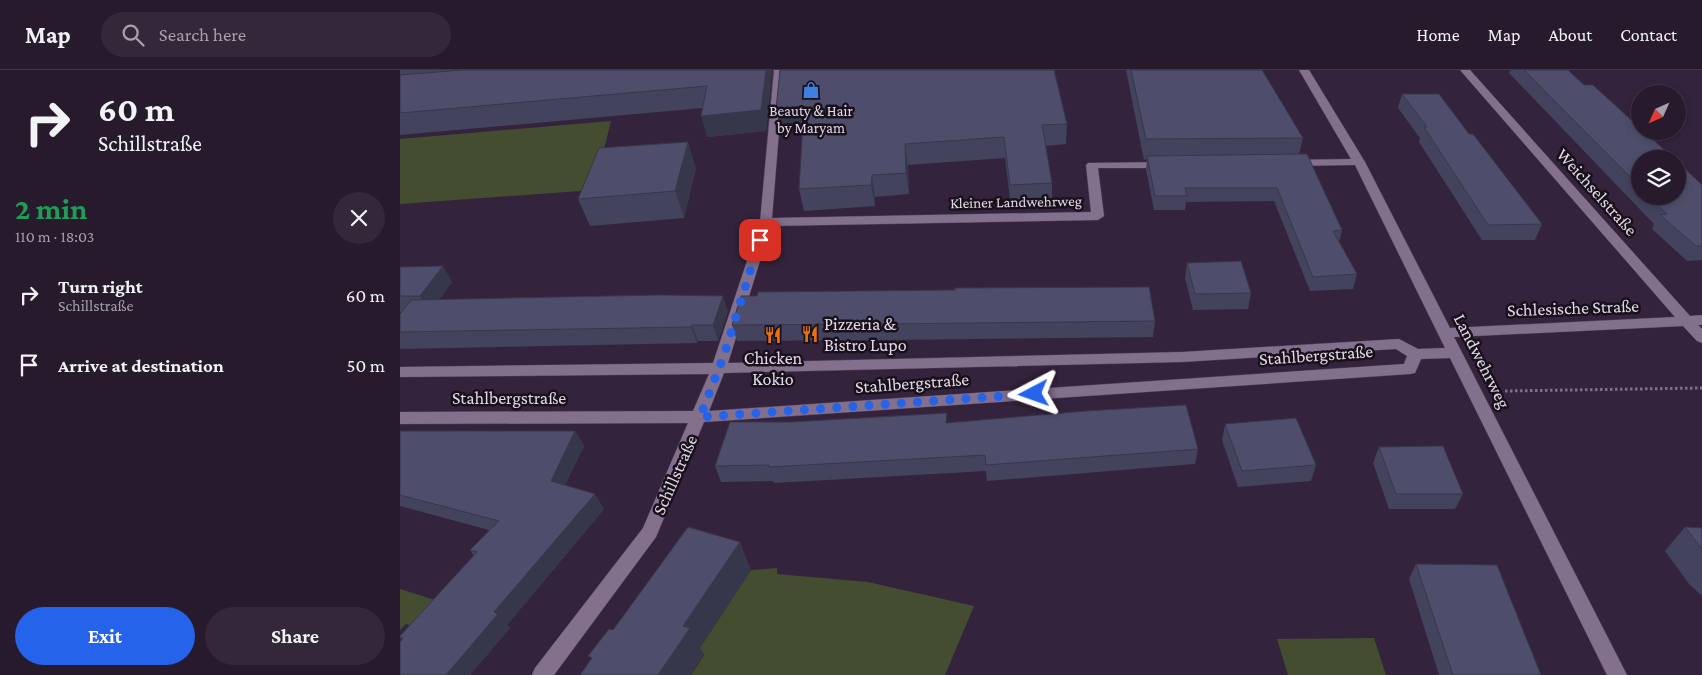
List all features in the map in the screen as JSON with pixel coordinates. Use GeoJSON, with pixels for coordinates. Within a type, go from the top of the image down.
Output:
{"type":"FeatureCollection","features":[{"type":"Feature","properties":{"kind":"street","name":"Schillstraße"},"geometry":{"type":"LineString","coordinates":[[542,675],[650,532],[700,417],[719,368],[766,222],[779,70]]}},
{"type":"Feature","properties":{"kind":"street","name":"Landwehrweg"},"geometry":{"type":"LineString","coordinates":[[1304,70],[1359,162],[1617,675]]}},
{"type":"Feature","properties":{"kind":"street","name":"Weichselstraße"},"geometry":{"type":"LineString","coordinates":[[1465,70],[1695,321],[1702,338]]}},
{"type":"Feature","properties":{"kind":"street"},"geometry":{"type":"LineString","coordinates":[[1280,164],[1359,162]]}},
{"type":"Feature","properties":{"kind":"street","name":"Kleiner Landwehrweg"},"geometry":{"type":"LineString","coordinates":[[766,222],[1098,216],[1092,165],[1181,164]]}},
{"type":"Feature","properties":{"kind":"street","name":"Schlesische Straße"},"geometry":{"type":"LineString","coordinates":[[1445,333],[1695,321]]}},
{"type":"Feature","properties":{"kind":"street","name":"Stahlbergstraße"},"geometry":{"type":"LineString","coordinates":[[400,372],[719,368],[1182,357],[1399,344],[1415,354],[1456,353]]}},
{"type":"Feature","properties":{"kind":"street","name":"Stahlbergstraße"},"geometry":{"type":"LineString","coordinates":[[400,418],[700,417],[1410,369],[1415,354]]}},
{"type":"Feature","properties":{"kind":"path"},"geometry":{"type":"LineString","coordinates":[[1497,391],[1702,388]]}},
{"type":"Feature","properties":{"kind":"green space"},"geometry":{"type":"Polygon","coordinates":[[[611,121],[594,190],[400,204],[400,139],[611,121]]]}},
{"type":"Feature","properties":{"kind":"green space"},"geometry":{"type":"Polygon","coordinates":[[[777,568],[777,574],[868,582],[974,606],[945,675],[691,675],[704,655],[697,652],[751,570],[777,568]]]}},
{"type":"Feature","properties":{"kind":"green space"},"geometry":{"type":"Polygon","coordinates":[[[400,589],[435,600],[430,632],[406,624],[400,630],[400,589]]]}},
{"type":"Feature","properties":{"kind":"green space"},"geometry":{"type":"Polygon","coordinates":[[[1374,638],[1386,675],[1288,675],[1277,639],[1374,638]]]}},
{"type":"Feature","properties":{"kind":"building"},"geometry":{"type":"Polygon","coordinates":[[[463,70],[766,70],[761,110],[701,116],[707,86],[400,113],[400,75],[463,70]]]}},
{"type":"Feature","properties":{"kind":"building"},"geometry":{"type":"Polygon","coordinates":[[[780,70],[1054,70],[1067,124],[1042,125],[1052,183],[1010,185],[1004,137],[905,144],[906,173],[872,175],[871,185],[799,189],[804,106],[776,109],[780,70]]]}},
{"type":"Feature","properties":{"kind":"building"},"geometry":{"type":"Polygon","coordinates":[[[1131,70],[1262,70],[1303,138],[1146,139],[1131,70]]]}},
{"type":"Feature","properties":{"kind":"building"},"geometry":{"type":"Polygon","coordinates":[[[1524,70],[1568,70],[1584,85],[1593,85],[1631,120],[1631,140],[1654,140],[1664,150],[1631,150],[1631,178],[1524,70]]]}},
{"type":"Feature","properties":{"kind":"building"},"geometry":{"type":"Polygon","coordinates":[[[1402,94],[1439,94],[1469,134],[1473,134],[1542,224],[1488,225],[1424,127],[1427,127],[1402,94]]]}},
{"type":"Feature","properties":{"kind":"building"},"geometry":{"type":"Polygon","coordinates":[[[688,142],[675,191],[578,199],[599,148],[688,142]]]}},
{"type":"Feature","properties":{"kind":"building"},"geometry":{"type":"Polygon","coordinates":[[[1307,154],[1342,230],[1333,231],[1357,274],[1313,277],[1277,188],[1185,188],[1187,196],[1155,196],[1147,156],[1307,154]]]}},
{"type":"Feature","properties":{"kind":"building"},"geometry":{"type":"Polygon","coordinates":[[[1686,170],[1702,185],[1702,246],[1696,246],[1660,215],[1667,214],[1658,205],[1686,205],[1686,170]]]}},
{"type":"Feature","properties":{"kind":"building"},"geometry":{"type":"Polygon","coordinates":[[[1241,261],[1251,293],[1195,294],[1187,263],[1241,261]]]}},
{"type":"Feature","properties":{"kind":"building"},"geometry":{"type":"Polygon","coordinates":[[[443,266],[420,296],[400,296],[400,267],[443,266]]]}},
{"type":"Feature","properties":{"kind":"building"},"geometry":{"type":"Polygon","coordinates":[[[1149,287],[1155,321],[732,325],[741,296],[757,296],[758,292],[1149,287]]]}},
{"type":"Feature","properties":{"kind":"building"},"geometry":{"type":"Polygon","coordinates":[[[660,295],[723,296],[713,325],[692,325],[691,327],[400,332],[400,314],[411,300],[660,295]]]}},
{"type":"Feature","properties":{"kind":"building"},"geometry":{"type":"Polygon","coordinates":[[[1186,405],[1198,449],[986,465],[985,455],[769,467],[769,465],[715,466],[730,422],[791,422],[947,413],[946,423],[1186,405]]]}},
{"type":"Feature","properties":{"kind":"building"},"geometry":{"type":"Polygon","coordinates":[[[1296,418],[1316,465],[1242,471],[1225,424],[1296,418]]]}},
{"type":"Feature","properties":{"kind":"building"},"geometry":{"type":"Polygon","coordinates":[[[400,431],[575,431],[551,481],[595,494],[494,612],[498,614],[446,675],[400,675],[400,642],[403,638],[400,636],[477,552],[470,550],[499,521],[400,495],[400,431]]]}},
{"type":"Feature","properties":{"kind":"building"},"geometry":{"type":"Polygon","coordinates":[[[1443,446],[1463,494],[1396,494],[1379,447],[1443,446]]]}},
{"type":"Feature","properties":{"kind":"building"},"geometry":{"type":"Polygon","coordinates":[[[688,527],[740,542],[683,626],[690,628],[658,675],[580,675],[592,658],[588,656],[609,629],[613,630],[688,527]]]}},
{"type":"Feature","properties":{"kind":"building"},"geometry":{"type":"Polygon","coordinates":[[[1685,527],[1702,528],[1702,549],[1685,527]]]}},
{"type":"Feature","properties":{"kind":"building"},"geometry":{"type":"Polygon","coordinates":[[[1416,564],[1497,565],[1541,675],[1453,675],[1416,564]]]}},
{"type":"Feature","properties":{"kind":"place","name":"Beauty & Hair by Maryam"},"geometry":{"type":"Point","coordinates":[811,90]}},
{"type":"Feature","properties":{"kind":"place","name":"Pizzeria & Bistro Lupo"},"geometry":{"type":"Point","coordinates":[810,334]}},
{"type":"Feature","properties":{"kind":"place","name":"Chicken Kokio"},"geometry":{"type":"Point","coordinates":[773,335]}},
{"type":"Feature","properties":{"kind":"route"},"geometry":{"type":"LineString","coordinates":[[760,240],[723,358],[700,417],[1034,394]]}}]}
